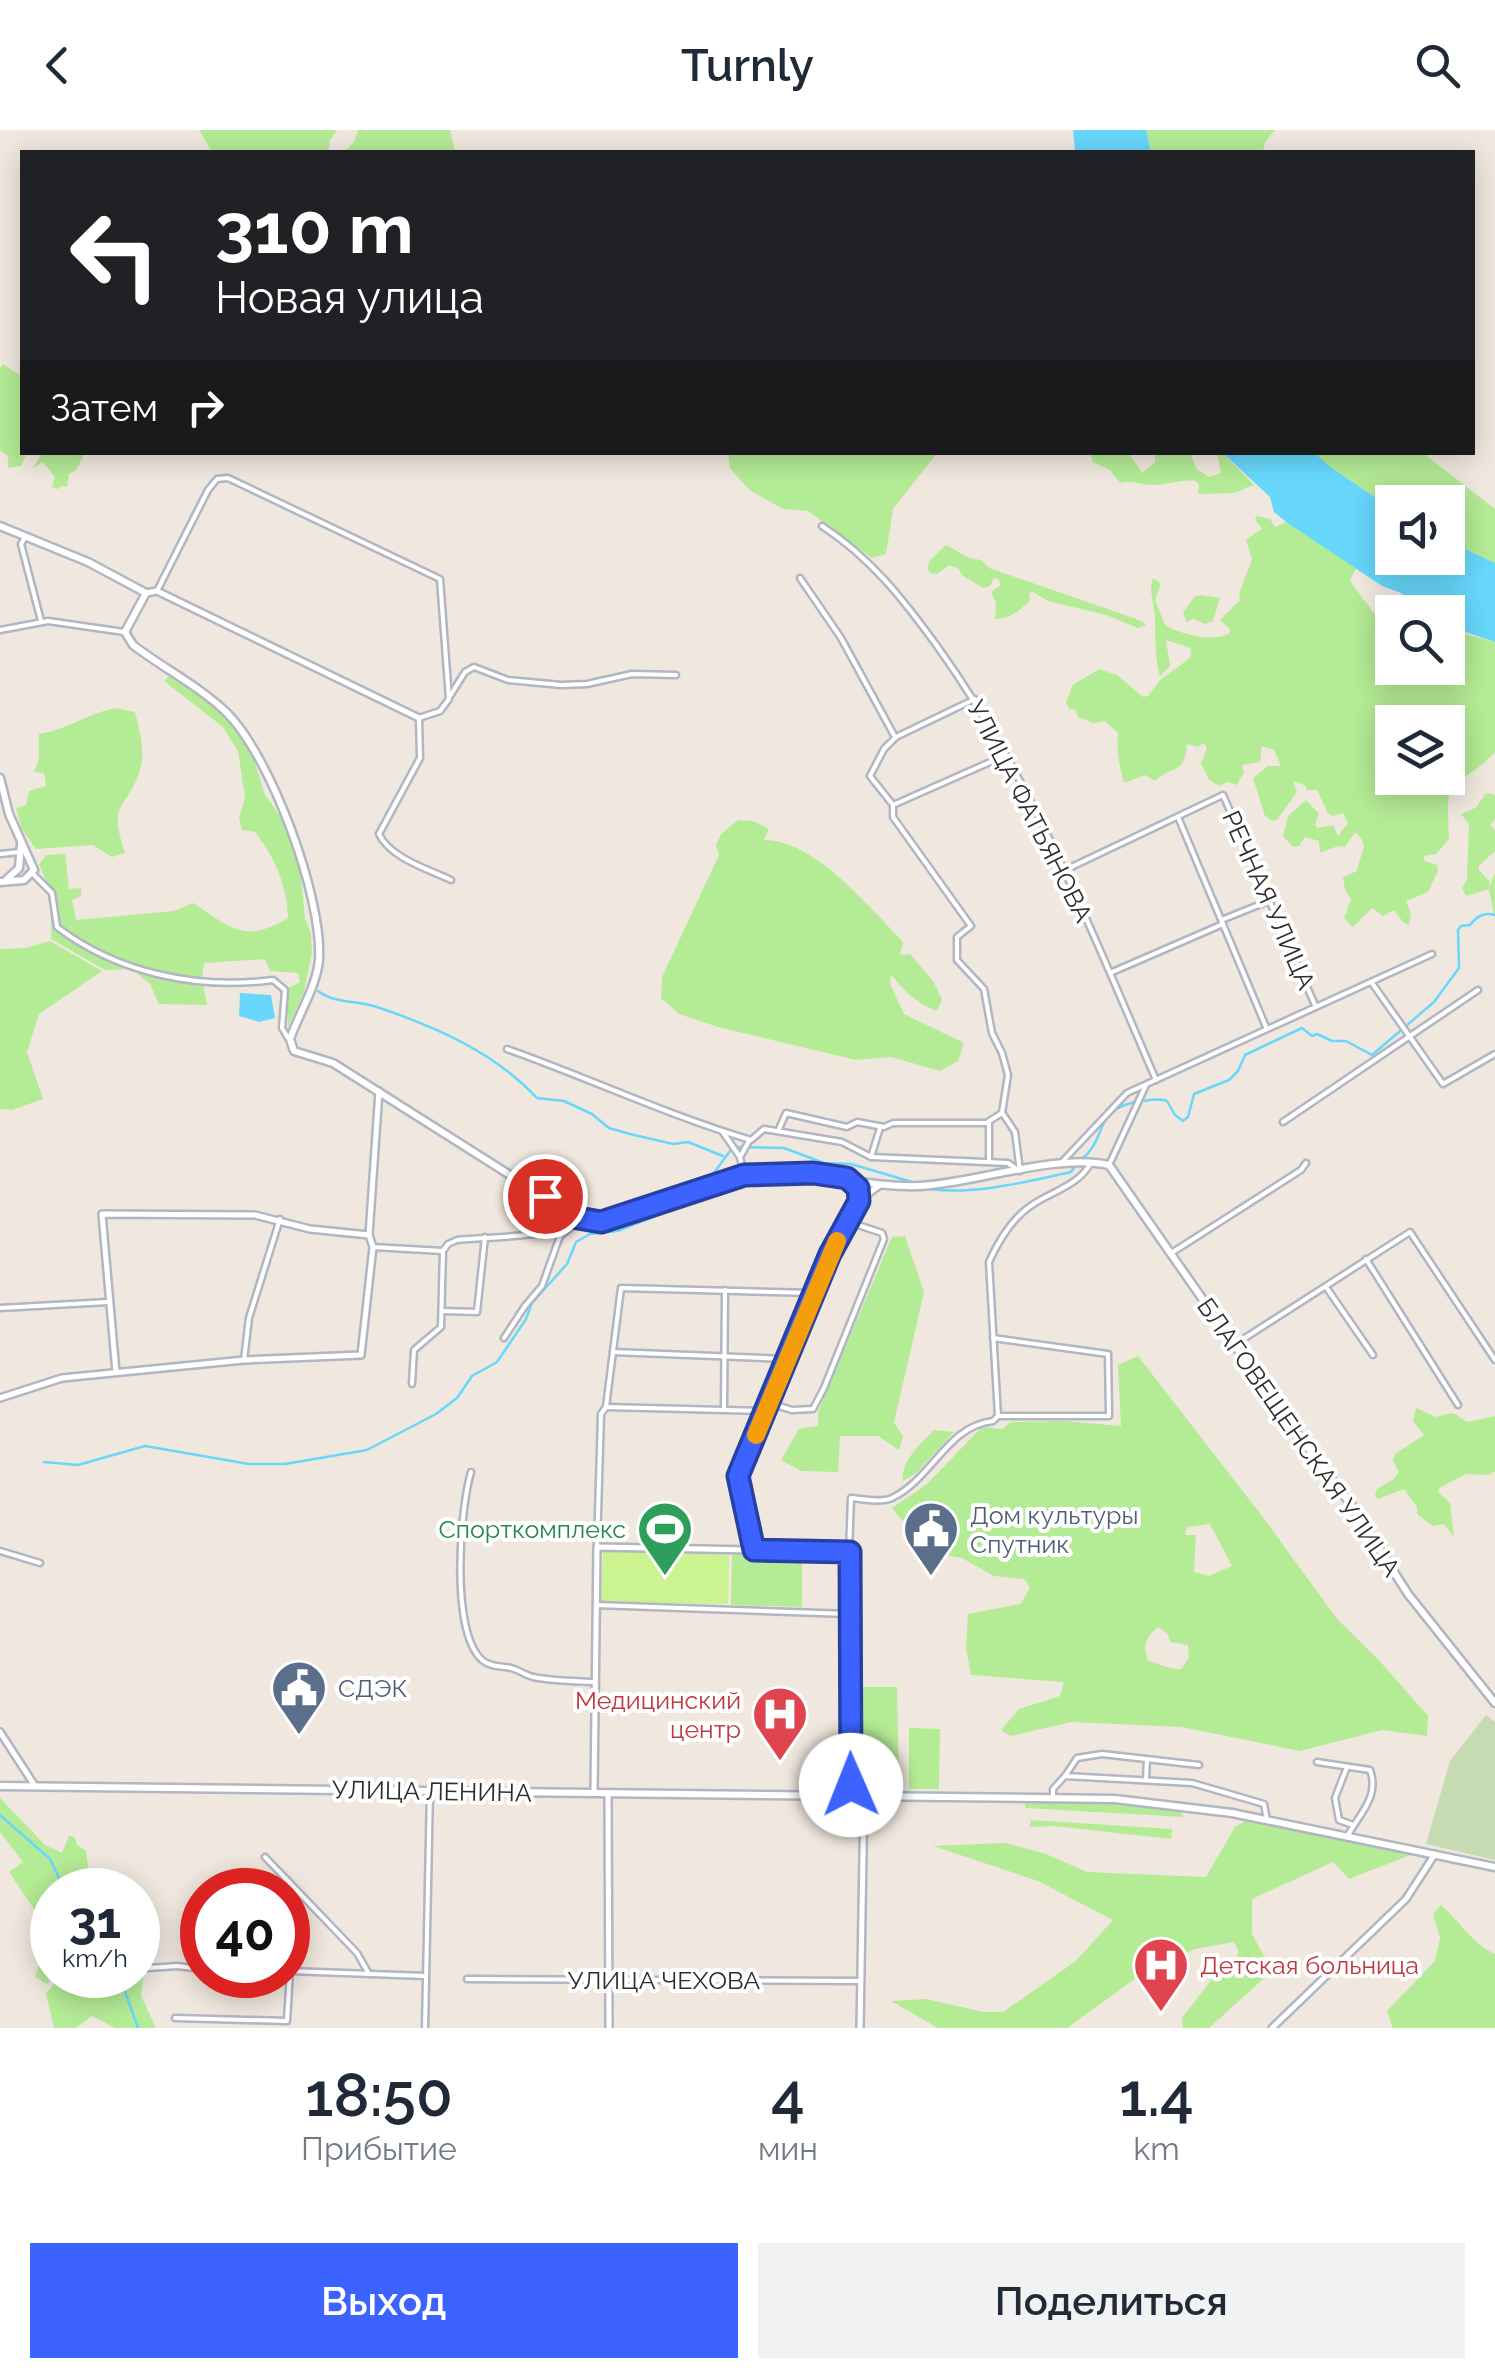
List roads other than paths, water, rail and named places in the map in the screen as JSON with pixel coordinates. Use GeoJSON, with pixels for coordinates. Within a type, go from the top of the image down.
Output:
{"type":"FeatureCollection","features":[{"type":"Feature","properties":{"kind":"main road"},"geometry":{"type":"LineString","coordinates":[[0,526],[88,562],[146,593],[125,632],[133,646],[230,715],[252,749],[302,855],[319,944],[314,981],[290,1039],[294,1051],[326,1059],[576,1221],[613,1220],[689,1190],[744,1175],[813,1173],[919,1186],[1060,1164],[1108,1166]]}},
{"type":"Feature","properties":{"kind":"main road"},"geometry":{"type":"LineString","coordinates":[[0,778],[4,814],[34,866],[33,874],[1,882]]}},
{"type":"Feature","properties":{"kind":"main road"},"geometry":{"type":"LineString","coordinates":[[17,877],[24,850]]}},
{"type":"Feature","properties":{"kind":"main road","name":"БЛАГОВЕЩЕНСКАЯ УЛИЦА"},"geometry":{"type":"LineString","coordinates":[[1108,1166],[1352,1506],[1408,1594],[1495,1704]]}},
{"type":"Feature","properties":{"kind":"main road","name":"УЛИЦА ЛЕНИНА"},"geometry":{"type":"LineString","coordinates":[[0,1786],[1053,1797],[1177,1804],[1495,1867]]}},
{"type":"Feature","properties":{"kind":"street"},"geometry":{"type":"LineString","coordinates":[[158,591],[208,490],[217,479],[228,478],[440,579],[449,699]]}},
{"type":"Feature","properties":{"kind":"street","name":"УЛИЦА ФАТЬЯНОВА"},"geometry":{"type":"LineString","coordinates":[[822,526],[879,571],[975,699],[1065,870],[1156,1080]]}},
{"type":"Feature","properties":{"kind":"street"},"geometry":{"type":"LineString","coordinates":[[26,534],[22,544],[42,622]]}},
{"type":"Feature","properties":{"kind":"street"},"geometry":{"type":"LineString","coordinates":[[800,578],[842,638],[896,738]]}},
{"type":"Feature","properties":{"kind":"street"},"geometry":{"type":"LineString","coordinates":[[146,593],[158,591],[419,718],[440,710],[465,672],[474,667],[508,680],[561,684],[586,684],[632,674],[676,675]]}},
{"type":"Feature","properties":{"kind":"street"},"geometry":{"type":"LineString","coordinates":[[0,630],[42,622],[125,632]]}},
{"type":"Feature","properties":{"kind":"street"},"geometry":{"type":"LineString","coordinates":[[975,699],[896,738],[884,750],[870,776],[893,805],[893,817],[971,926],[958,937],[957,960],[984,990],[992,1033],[1008,1076],[1002,1113],[1015,1132],[1020,1171]]}},
{"type":"Feature","properties":{"kind":"street"},"geometry":{"type":"LineString","coordinates":[[419,718],[420,758],[379,834],[396,853],[450,880]]}},
{"type":"Feature","properties":{"kind":"street"},"geometry":{"type":"LineString","coordinates":[[893,805],[1006,754]]}},
{"type":"Feature","properties":{"kind":"street","name":"РЕЧНАЯ УЛИЦА"},"geometry":{"type":"LineString","coordinates":[[1178,817],[1223,795],[1316,1005]]}},
{"type":"Feature","properties":{"kind":"street"},"geometry":{"type":"LineString","coordinates":[[1065,870],[1178,817],[1266,1027]]}},
{"type":"Feature","properties":{"kind":"street"},"geometry":{"type":"LineString","coordinates":[[0,854],[24,850]]}},
{"type":"Feature","properties":{"kind":"street"},"geometry":{"type":"LineString","coordinates":[[33,874],[52,893],[57,927],[84,947],[119,964],[180,980],[273,980],[284,990],[282,1028],[290,1039]]}},
{"type":"Feature","properties":{"kind":"street"},"geometry":{"type":"LineString","coordinates":[[1110,973],[1271,900]]}},
{"type":"Feature","properties":{"kind":"street"},"geometry":{"type":"LineString","coordinates":[[1060,1164],[1119,1099],[1266,1027],[1432,954]]}},
{"type":"Feature","properties":{"kind":"street"},"geometry":{"type":"LineString","coordinates":[[1372,983],[1443,1084],[1495,1054]]}},
{"type":"Feature","properties":{"kind":"street"},"geometry":{"type":"LineString","coordinates":[[1283,1122],[1478,990]]}},
{"type":"Feature","properties":{"kind":"street"},"geometry":{"type":"LineString","coordinates":[[507,1049],[602,1084],[648,1106],[750,1140]]}},
{"type":"Feature","properties":{"kind":"street"},"geometry":{"type":"LineString","coordinates":[[1108,1166],[1146,1085]]}},
{"type":"Feature","properties":{"kind":"street"},"geometry":{"type":"LineString","coordinates":[[0,1398],[62,1378],[244,1360],[361,1355],[373,1247],[369,1235],[379,1092]]}},
{"type":"Feature","properties":{"kind":"street"},"geometry":{"type":"LineString","coordinates":[[779,1130],[786,1113],[847,1126],[857,1122],[880,1126],[989,1121],[1002,1113]]}},
{"type":"Feature","properties":{"kind":"street"},"geometry":{"type":"LineString","coordinates":[[989,1121],[990,1162]]}},
{"type":"Feature","properties":{"kind":"street"},"geometry":{"type":"LineString","coordinates":[[842,1142],[847,1126]]}},
{"type":"Feature","properties":{"kind":"street"},"geometry":{"type":"LineString","coordinates":[[871,1157],[880,1126]]}},
{"type":"Feature","properties":{"kind":"street"},"geometry":{"type":"LineString","coordinates":[[740,1158],[750,1140],[764,1129],[842,1142],[871,1157],[1008,1163],[1020,1171]]}},
{"type":"Feature","properties":{"kind":"street"},"geometry":{"type":"LineString","coordinates":[[722,1131],[740,1158],[744,1175]]}},
{"type":"Feature","properties":{"kind":"street"},"geometry":{"type":"LineString","coordinates":[[1171,1254],[1306,1163]]}},
{"type":"Feature","properties":{"kind":"street"},"geometry":{"type":"LineString","coordinates":[[998,1416],[989,1262],[1020,1214],[1081,1177],[1090,1164]]}},
{"type":"Feature","properties":{"kind":"street"},"geometry":{"type":"LineString","coordinates":[[847,1178],[858,1188],[859,1201]]}},
{"type":"Feature","properties":{"kind":"street"},"geometry":{"type":"LineString","coordinates":[[754,1550],[738,1476],[848,1222],[869,1190],[886,1184]]}},
{"type":"Feature","properties":{"kind":"street"},"geometry":{"type":"LineString","coordinates":[[116,1372],[102,1214],[255,1215],[310,1230],[369,1235]]}},
{"type":"Feature","properties":{"kind":"street"},"geometry":{"type":"LineString","coordinates":[[244,1360],[250,1318],[280,1220]]}},
{"type":"Feature","properties":{"kind":"street"},"geometry":{"type":"LineString","coordinates":[[412,1384],[414,1350],[440,1327],[443,1250],[448,1244],[558,1231],[576,1221]]}},
{"type":"Feature","properties":{"kind":"street"},"geometry":{"type":"LineString","coordinates":[[504,1338],[542,1286],[560,1236],[576,1221]]}},
{"type":"Feature","properties":{"kind":"street"},"geometry":{"type":"LineString","coordinates":[[769,1403],[792,1410],[812,1409],[824,1388],[884,1240],[882,1234],[848,1222]]}},
{"type":"Feature","properties":{"kind":"street"},"geometry":{"type":"LineString","coordinates":[[1233,1345],[1410,1232],[1495,1360]]}},
{"type":"Feature","properties":{"kind":"street"},"geometry":{"type":"LineString","coordinates":[[440,1311],[477,1312],[485,1237]]}},
{"type":"Feature","properties":{"kind":"street"},"geometry":{"type":"LineString","coordinates":[[373,1247],[443,1250]]}},
{"type":"Feature","properties":{"kind":"street"},"geometry":{"type":"LineString","coordinates":[[1366,1259],[1458,1405]]}},
{"type":"Feature","properties":{"kind":"street"},"geometry":{"type":"LineString","coordinates":[[594,1794],[601,1414],[606,1407],[620,1288],[814,1293]]}},
{"type":"Feature","properties":{"kind":"street"},"geometry":{"type":"LineString","coordinates":[[1326,1288],[1372,1354]]}},
{"type":"Feature","properties":{"kind":"street"},"geometry":{"type":"LineString","coordinates":[[724,1408],[725,1290]]}},
{"type":"Feature","properties":{"kind":"street"},"geometry":{"type":"LineString","coordinates":[[0,1308],[108,1302]]}},
{"type":"Feature","properties":{"kind":"street"},"geometry":{"type":"LineString","coordinates":[[851,1796],[852,1498],[889,1500],[920,1478],[974,1423],[993,1421],[998,1416],[1109,1416],[1108,1354],[994,1338]]}},
{"type":"Feature","properties":{"kind":"street"},"geometry":{"type":"LineString","coordinates":[[613,1352],[787,1359]]}},
{"type":"Feature","properties":{"kind":"street"},"geometry":{"type":"LineString","coordinates":[[606,1407],[766,1411]]}},
{"type":"Feature","properties":{"kind":"street"},"geometry":{"type":"LineString","coordinates":[[471,1472],[465,1493],[462,1605],[467,1635],[478,1656],[486,1664],[529,1676],[594,1682]]}},
{"type":"Feature","properties":{"kind":"street"},"geometry":{"type":"LineString","coordinates":[[597,1546],[850,1552]]}},
{"type":"Feature","properties":{"kind":"street"},"geometry":{"type":"LineString","coordinates":[[0,1551],[40,1563]]}},
{"type":"Feature","properties":{"kind":"street"},"geometry":{"type":"LineString","coordinates":[[596,1605],[849,1614]]}},
{"type":"Feature","properties":{"kind":"street"},"geometry":{"type":"LineString","coordinates":[[0,1732],[34,1786]]}},
{"type":"Feature","properties":{"kind":"street"},"geometry":{"type":"LineString","coordinates":[[1053,1797],[1053,1789],[1076,1758],[1102,1754],[1200,1765]]}},
{"type":"Feature","properties":{"kind":"street"},"geometry":{"type":"LineString","coordinates":[[1146,1779],[1147,1758]]}},
{"type":"Feature","properties":{"kind":"street"},"geometry":{"type":"LineString","coordinates":[[1317,1762],[1370,1770],[1374,1781],[1372,1796],[1347,1837]]}},
{"type":"Feature","properties":{"kind":"street"},"geometry":{"type":"LineString","coordinates":[[1347,1767],[1335,1805],[1339,1820],[1354,1825]]}},
{"type":"Feature","properties":{"kind":"street"},"geometry":{"type":"LineString","coordinates":[[1066,1776],[1192,1783],[1264,1804],[1267,1820]]}},
{"type":"Feature","properties":{"kind":"street"},"geometry":{"type":"LineString","coordinates":[[425,2028],[430,1790]]}},
{"type":"Feature","properties":{"kind":"street"},"geometry":{"type":"LineString","coordinates":[[608,1794],[608,2028]]}},
{"type":"Feature","properties":{"kind":"street"},"geometry":{"type":"LineString","coordinates":[[860,2028],[864,1796]]}},
{"type":"Feature","properties":{"kind":"street"},"geometry":{"type":"LineString","coordinates":[[1272,2028],[1406,1899],[1435,1854]]}},
{"type":"Feature","properties":{"kind":"street"},"geometry":{"type":"LineString","coordinates":[[266,1857],[356,1953],[369,1974]]}},
{"type":"Feature","properties":{"kind":"street"},"geometry":{"type":"LineString","coordinates":[[310,1972],[425,1976]]}},
{"type":"Feature","properties":{"kind":"street","name":"УЛИЦА ЧЕХОВА"},"geometry":{"type":"LineString","coordinates":[[467,1979],[861,1981]]}},
{"type":"Feature","properties":{"kind":"street"},"geometry":{"type":"LineString","coordinates":[[176,2018],[265,2025],[287,2021],[288,1998]]}},
{"type":"Feature","properties":{"kind":"street"},"geometry":{"type":"LineString","coordinates":[[199,2028],[200,2020]]}},
{"type":"Feature","properties":{"kind":"water"},"geometry":{"type":"Polygon","coordinates":[[[1073,130],[1146,130],[1151,150],[1075,150],[1073,130]]]}},
{"type":"Feature","properties":{"kind":"water"},"geometry":{"type":"Polygon","coordinates":[[[1225,455],[1317,455],[1375,497],[1375,575],[1465,575],[1465,549],[1495,563],[1495,642],[1465,632],[1465,595],[1403,595],[1382,586],[1274,512],[1270,497],[1225,455]]]}},
{"type":"Feature","properties":{"kind":"water"},"geometry":{"type":"Polygon","coordinates":[[[240,993],[271,995],[275,1018],[259,1022],[239,1016],[240,993]]]}},
{"type":"Feature","properties":{"kind":"waterway"},"geometry":{"type":"LineString","coordinates":[[1081,1160],[1115,1110],[1142,1101],[1163,1100],[1183,1121],[1188,1117],[1194,1094],[1229,1080],[1245,1055],[1302,1028],[1312,1036],[1346,1041],[1372,1055],[1434,1002],[1459,968],[1461,926],[1470,925],[1484,914],[1495,915]]}},
{"type":"Feature","properties":{"kind":"waterway"},"geometry":{"type":"LineString","coordinates":[[318,991],[332,998],[377,1007],[442,1032],[502,1067],[537,1098],[564,1101],[592,1114],[609,1128],[673,1144],[688,1142],[723,1156]]}},
{"type":"Feature","properties":{"kind":"waterway"},"geometry":{"type":"LineString","coordinates":[[705,1185],[733,1147],[784,1148],[824,1163],[851,1164],[912,1182]]}},
{"type":"Feature","properties":{"kind":"waterway"},"geometry":{"type":"LineString","coordinates":[[929,1189],[1000,1186],[1071,1172],[1075,1166]]}},
{"type":"Feature","properties":{"kind":"waterway"},"geometry":{"type":"LineString","coordinates":[[44,1462],[78,1465],[145,1446],[249,1464],[285,1464],[367,1450],[436,1414],[457,1398],[472,1376],[497,1362],[526,1319],[532,1303],[567,1264],[576,1242],[590,1234],[617,1231],[661,1214],[696,1194]]}},
{"type":"Feature","properties":{"kind":"waterway"},"geometry":{"type":"LineString","coordinates":[[0,1815],[50,1859],[54,1868]]}},
{"type":"Feature","properties":{"kind":"waterway"},"geometry":{"type":"LineString","coordinates":[[127,1998],[138,2028]]}},
{"type":"Feature","properties":{"kind":"place","name":"Спорткомплекс"},"geometry":{"type":"Point","coordinates":[665,1578]}},
{"type":"Feature","properties":{"kind":"place","name":"Дом культуры Спутник"},"geometry":{"type":"Point","coordinates":[931,1578]}},
{"type":"Feature","properties":{"kind":"place","name":"СДЭК"},"geometry":{"type":"Point","coordinates":[299,1737]}},
{"type":"Feature","properties":{"kind":"place","name":"Медицинский центр"},"geometry":{"type":"Point","coordinates":[780,1763]}},
{"type":"Feature","properties":{"kind":"place","name":"Детская больница"},"geometry":{"type":"Point","coordinates":[1161,2014]}}]}
